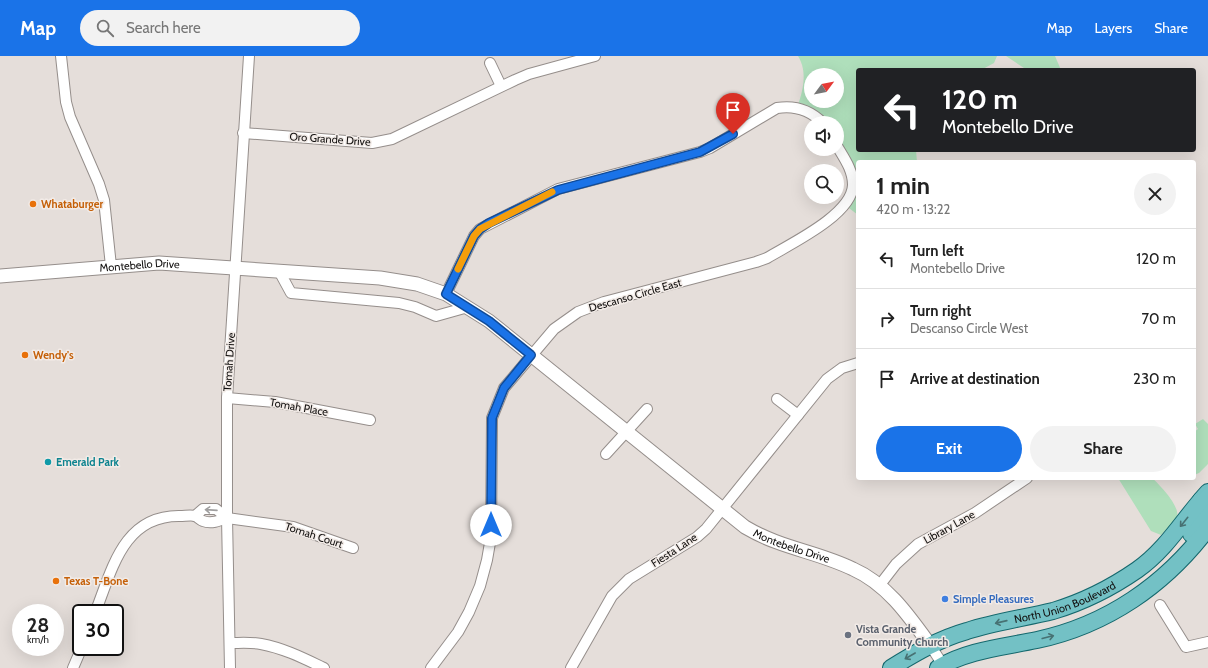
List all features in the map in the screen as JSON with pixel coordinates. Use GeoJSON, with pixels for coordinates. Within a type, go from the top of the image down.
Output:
{"type":"FeatureCollection","features":[{"type":"Feature","properties":{"kind":"main road"},"geometry":{"type":"LineString","coordinates":[[1171,571],[1169,559],[1207,514],[1204,496]]}},
{"type":"Feature","properties":{"kind":"main road","name":"North Union Boulevard"},"geometry":{"type":"LineString","coordinates":[[891,668],[930,645],[968,630],[1052,611],[1097,594],[1138,569],[1154,556],[1166,544],[1204,496]]}},
{"type":"Feature","properties":{"kind":"main road"},"geometry":{"type":"LineString","coordinates":[[942,667],[970,654],[1037,640],[1076,629],[1098,620],[1150,589],[1171,571],[1207,530]]}},
{"type":"Feature","properties":{"kind":"street"},"geometry":{"type":"LineString","coordinates":[[61,56],[68,109],[75,132],[99,184],[104,200],[111,266]]}},
{"type":"Feature","properties":{"kind":"street","name":"Tomah Drive"},"geometry":{"type":"LineString","coordinates":[[230,668],[226,518],[227,398],[249,56]]}},
{"type":"Feature","properties":{"kind":"street","name":"Oro Grande Drive"},"geometry":{"type":"LineString","coordinates":[[243,133],[372,142],[392,140],[501,86],[529,74],[595,56]]}},
{"type":"Feature","properties":{"kind":"street"},"geometry":{"type":"LineString","coordinates":[[490,63],[501,86]]}},
{"type":"Feature","properties":{"kind":"street"},"geometry":{"type":"LineString","coordinates":[[446,294],[474,236],[480,229],[558,190],[700,152],[710,148],[777,108],[787,106],[808,110],[816,116]]}},
{"type":"Feature","properties":{"kind":"street","name":"Descanso Circle East"},"geometry":{"type":"LineString","coordinates":[[431,668],[458,632],[469,612],[480,586],[491,537],[492,418],[504,388],[554,329],[578,312],[590,306],[767,258],[832,218],[845,205],[853,186],[849,167],[843,156]]}},
{"type":"Feature","properties":{"kind":"street","name":"Montebello Drive"},"geometry":{"type":"LineString","coordinates":[[0,276],[160,263],[396,280],[417,284],[446,294],[489,321],[745,527],[769,540],[848,567],[879,586],[900,606],[930,645],[942,667]]}},
{"type":"Feature","properties":{"kind":"street"},"geometry":{"type":"LineString","coordinates":[[279,271],[291,293],[399,303],[415,307],[436,316],[468,307]]}},
{"type":"Feature","properties":{"kind":"street","name":"Fiesta Lane"},"geometry":{"type":"LineString","coordinates":[[571,668],[612,596],[619,588],[629,579],[697,537],[706,529],[834,373],[856,365]]}},
{"type":"Feature","properties":{"kind":"street","name":"Tomah Place"},"geometry":{"type":"LineString","coordinates":[[227,398],[275,402],[370,420]]}},
{"type":"Feature","properties":{"kind":"street"},"geometry":{"type":"LineString","coordinates":[[777,399],[798,415]]}},
{"type":"Feature","properties":{"kind":"street"},"geometry":{"type":"LineString","coordinates":[[606,454],[647,409]]}},
{"type":"Feature","properties":{"kind":"street","name":"Library Lane"},"geometry":{"type":"LineString","coordinates":[[879,586],[896,564],[918,544],[975,513],[1024,480]]}},
{"type":"Feature","properties":{"kind":"street","name":"Tomah Court"},"geometry":{"type":"LineString","coordinates":[[98,604],[119,551],[137,530],[166,515],[195,516],[203,509],[216,509],[226,518],[241,521],[273,523],[293,527],[353,548]]}},
{"type":"Feature","properties":{"kind":"street"},"geometry":{"type":"LineString","coordinates":[[1160,605],[1186,647],[1208,642]]}},
{"type":"Feature","properties":{"kind":"street"},"geometry":{"type":"LineString","coordinates":[[230,643],[259,643],[274,646],[324,668]]}},
{"type":"Feature","properties":{"kind":"street"},"geometry":{"type":"LineString","coordinates":[[73,668],[78,656]]}},
{"type":"Feature","properties":{"kind":"green space"},"geometry":{"type":"Polygon","coordinates":[[[798,56],[997,56],[994,63],[985,68],[856,68],[856,152],[916,152],[917,160],[856,160],[856,213],[845,205],[853,186],[841,156],[844,156],[844,116],[811,116],[797,108],[804,82],[804,108],[844,108],[844,68],[804,68],[804,75],[798,56]]]}},
{"type":"Feature","properties":{"kind":"green space"},"geometry":{"type":"Polygon","coordinates":[[[1006,56],[1055,56],[1060,68],[1024,68],[1006,56]]]}},
{"type":"Feature","properties":{"kind":"green space"},"geometry":{"type":"Polygon","coordinates":[[[1203,419],[1208,424],[1208,464],[1196,474],[1196,430],[1198,429],[1196,423],[1203,419]]]}},
{"type":"Feature","properties":{"kind":"green space"},"geometry":{"type":"Polygon","coordinates":[[[1119,480],[1154,480],[1172,501],[1177,512],[1176,519],[1161,535],[1151,531],[1119,480]]]}},
{"type":"Feature","properties":{"kind":"slow traffic"},"geometry":{"type":"LineString","coordinates":[[458,269],[474,236],[480,229],[489,223],[552,192]]}},
{"type":"Feature","properties":{"kind":"place","name":"Whataburger"},"geometry":{"type":"Point","coordinates":[33,204]}},
{"type":"Feature","properties":{"kind":"place","name":"Wendy's"},"geometry":{"type":"Point","coordinates":[25,355]}},
{"type":"Feature","properties":{"kind":"place","name":"Emerald Park"},"geometry":{"type":"Point","coordinates":[48,462]}},
{"type":"Feature","properties":{"kind":"place","name":"Texas T-Bone"},"geometry":{"type":"Point","coordinates":[56,581]}},
{"type":"Feature","properties":{"kind":"place","name":"Simple Pleasures"},"geometry":{"type":"Point","coordinates":[945,599]}},
{"type":"Feature","properties":{"kind":"place","name":"Vista Grande Community Church"},"geometry":{"type":"Point","coordinates":[848,635]}},
{"type":"Feature","properties":{"kind":"route"},"geometry":{"type":"LineString","coordinates":[[491,525],[490,461],[492,418],[504,388],[531,355],[489,321],[446,294],[474,236],[480,229],[489,223],[572,184],[700,152],[710,148],[733,134]]}}]}
